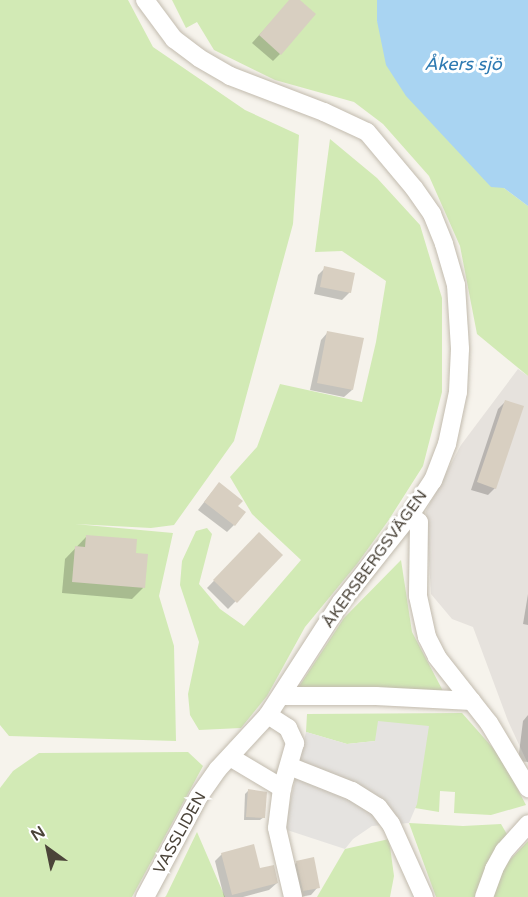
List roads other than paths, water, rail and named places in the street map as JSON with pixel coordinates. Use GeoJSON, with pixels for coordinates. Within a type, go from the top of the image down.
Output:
{"type":"FeatureCollection","features":[{"type":"Feature","properties":{"kind":"street","name":"ÅKERSBERGSVÄGEN"},"geometry":{"type":"LineString","coordinates":[[145,0],[174,39],[199,58],[230,76],[324,112],[367,132],[414,188],[432,214],[456,285],[460,349],[458,392],[447,444],[433,480],[410,515],[341,602],[268,715],[224,763]]}},
{"type":"Feature","properties":{"kind":"street"},"geometry":{"type":"LineString","coordinates":[[410,515],[419,522],[418,596],[427,637],[437,657],[472,701],[515,762],[528,788]]}},
{"type":"Feature","properties":{"kind":"street"},"geometry":{"type":"LineString","coordinates":[[282,696],[376,696],[472,701]]}},
{"type":"Feature","properties":{"kind":"street"},"geometry":{"type":"LineString","coordinates":[[268,715],[288,728],[295,743],[282,788],[277,828],[293,897]]}},
{"type":"Feature","properties":{"kind":"street"},"geometry":{"type":"LineString","coordinates":[[224,763],[282,788]]}},
{"type":"Feature","properties":{"kind":"street","name":"VASSLIDEN"},"geometry":{"type":"LineString","coordinates":[[145,897],[200,796],[224,763]]}},
{"type":"Feature","properties":{"kind":"street"},"geometry":{"type":"LineString","coordinates":[[289,766],[352,790],[378,807],[391,824],[424,897]]}},
{"type":"Feature","properties":{"kind":"street"},"geometry":{"type":"LineString","coordinates":[[484,897],[494,869],[504,851],[528,824]]}},
{"type":"Feature","properties":{"kind":"water","name":"Åkers sjö"},"geometry":{"type":"Polygon","coordinates":[[[377,0],[528,0],[528,206],[504,188],[491,187],[406,96],[386,65],[377,21],[377,0]]]}}]}
